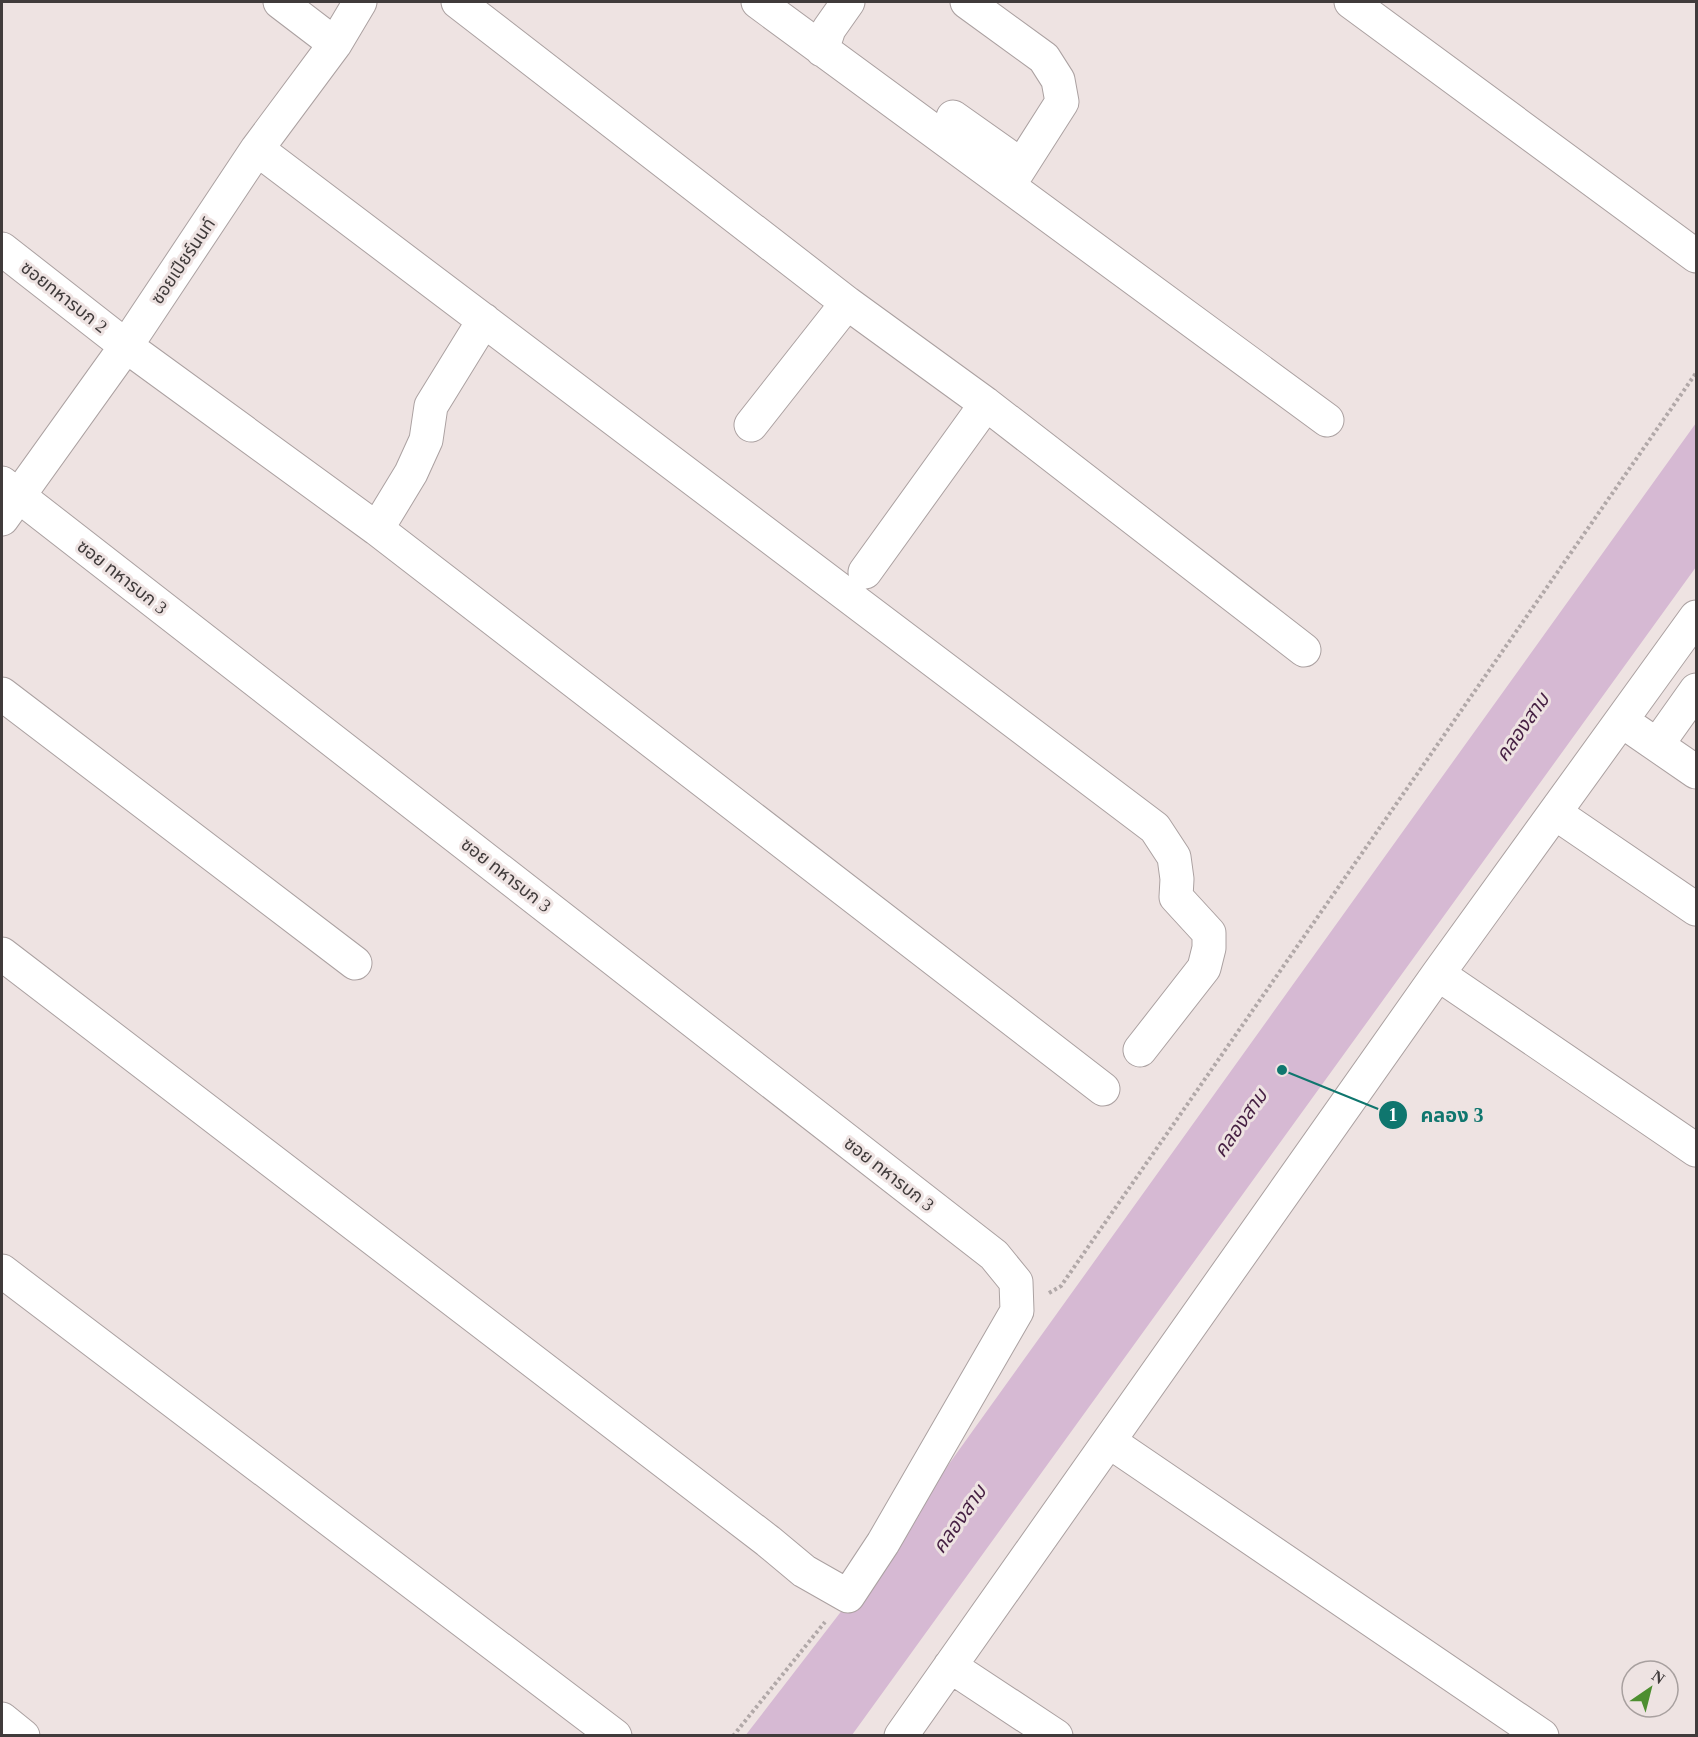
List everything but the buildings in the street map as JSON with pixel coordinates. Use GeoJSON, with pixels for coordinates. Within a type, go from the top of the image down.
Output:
{"type":"FeatureCollection","features":[{"type":"Feature","properties":{"kind":"street"},"geometry":{"type":"LineString","coordinates":[[280,2],[334,44]]}},
{"type":"Feature","properties":{"kind":"street","name":"ซอยเปียร์นนท์"},"geometry":{"type":"LineString","coordinates":[[7,499],[126,346],[257,149],[334,44],[360,2]]}},
{"type":"Feature","properties":{"kind":"street"},"geometry":{"type":"LineString","coordinates":[[458,2],[847,303],[986,404],[1304,650]]}},
{"type":"Feature","properties":{"kind":"street"},"geometry":{"type":"LineString","coordinates":[[758,2],[826,39],[1015,175],[1327,420]]}},
{"type":"Feature","properties":{"kind":"street"},"geometry":{"type":"LineString","coordinates":[[826,39],[848,2]]}},
{"type":"Feature","properties":{"kind":"street"},"geometry":{"type":"LineString","coordinates":[[967,2],[1044,58],[1058,80],[1062,102],[1015,175]]}},
{"type":"Feature","properties":{"kind":"street"},"geometry":{"type":"LineString","coordinates":[[1351,2],[1696,256]]}},
{"type":"Feature","properties":{"kind":"street"},"geometry":{"type":"LineString","coordinates":[[257,149],[1155,828],[1174,857],[1177,879],[1176,897],[1209,933],[1209,948],[1204,968],[1140,1050]]}},
{"type":"Feature","properties":{"kind":"street","name":"ซอยทหารบก 2"},"geometry":{"type":"LineString","coordinates":[[2,249],[126,346],[377,529],[1103,1089]]}},
{"type":"Feature","properties":{"kind":"street"},"geometry":{"type":"LineString","coordinates":[[751,425],[847,303]]}},
{"type":"Feature","properties":{"kind":"street"},"geometry":{"type":"LineString","coordinates":[[377,529],[411,473],[426,440],[431,406],[484,320]]}},
{"type":"Feature","properties":{"kind":"street"},"geometry":{"type":"LineString","coordinates":[[866,572],[986,404]]}},
{"type":"Feature","properties":{"kind":"street","name":"ซอย ทหารบก 3"},"geometry":{"type":"LineString","coordinates":[[7,499],[994,1255],[1016,1282],[1017,1311]]}},
{"type":"Feature","properties":{"kind":"street"},"geometry":{"type":"LineString","coordinates":[[901,1736],[1438,974],[1696,617]]}},
{"type":"Feature","properties":{"kind":"street"},"geometry":{"type":"LineString","coordinates":[[1657,745],[1696,690]]}},
{"type":"Feature","properties":{"kind":"street"},"geometry":{"type":"LineString","coordinates":[[2,694],[355,963]]}},
{"type":"Feature","properties":{"kind":"street"},"geometry":{"type":"LineString","coordinates":[[1622,721],[1696,772]]}},
{"type":"Feature","properties":{"kind":"street"},"geometry":{"type":"LineString","coordinates":[[1555,813],[1696,909]]}},
{"type":"Feature","properties":{"kind":"street"},"geometry":{"type":"LineString","coordinates":[[2,954],[804,1571],[848,1596],[883,1543],[1017,1311]]}},
{"type":"Feature","properties":{"kind":"street"},"geometry":{"type":"LineString","coordinates":[[1438,974],[1696,1150]]}},
{"type":"Feature","properties":{"kind":"street"},"geometry":{"type":"LineString","coordinates":[[2,1271],[615,1736]]}},
{"type":"Feature","properties":{"kind":"street"},"geometry":{"type":"LineString","coordinates":[[1110,1442],[1542,1736]]}},
{"type":"Feature","properties":{"kind":"street"},"geometry":{"type":"LineString","coordinates":[[950,1666],[1056,1736]]}},
{"type":"Feature","properties":{"kind":"street"},"geometry":{"type":"LineString","coordinates":[[2,1719],[23,1736]]}},
{"type":"Feature","properties":{"kind":"path"},"geometry":{"type":"LineString","coordinates":[[1017,1311],[1061,1286],[1696,373]]}},
{"type":"Feature","properties":{"kind":"path"},"geometry":{"type":"LineString","coordinates":[[733,1736],[803,1646],[848,1596]]}},
{"type":"Feature","properties":{"kind":"water","name":"คลองสาม"},"geometry":{"type":"Polygon","coordinates":[[[1696,423],[1696,567],[852,1735],[745,1736],[870,1574],[1696,423]]]}},
{"type":"Feature","properties":{"kind":"place","name":"คลอง 3"},"geometry":{"type":"Point","coordinates":[1282,1070]}}]}
